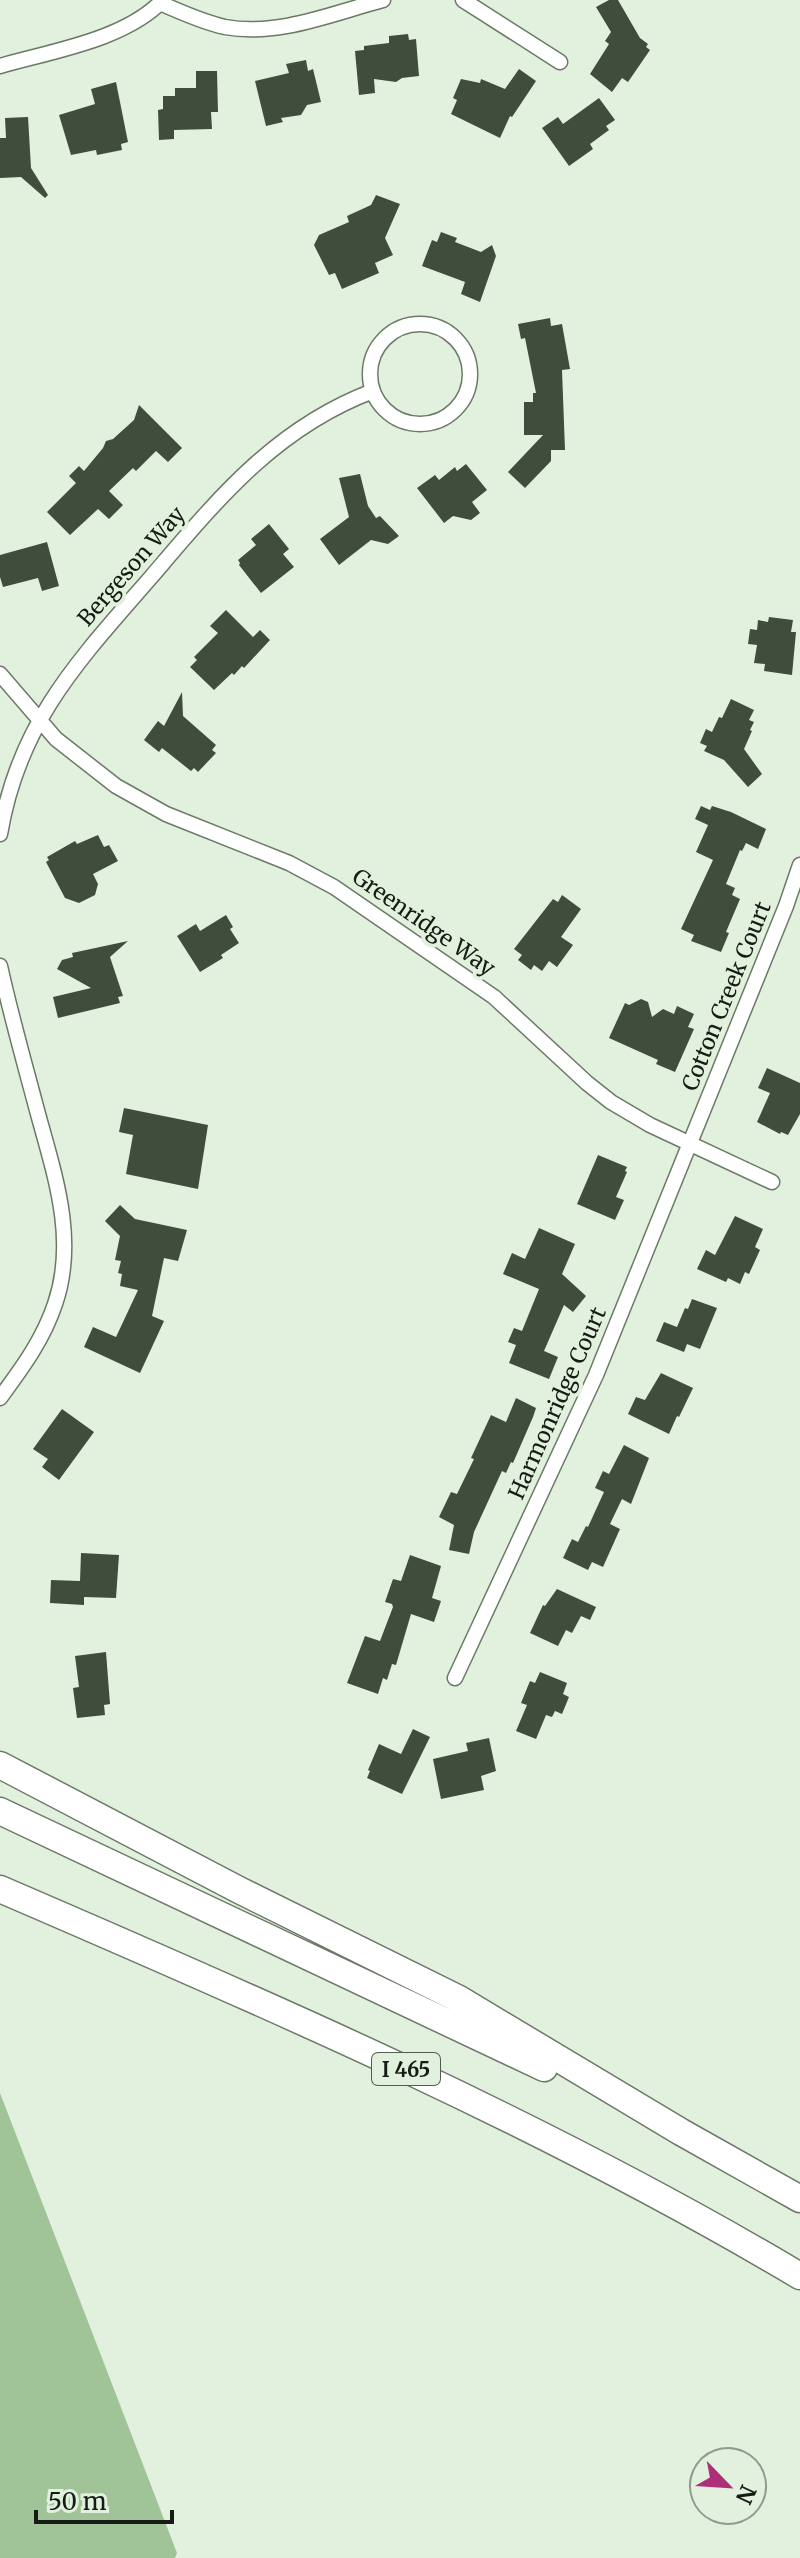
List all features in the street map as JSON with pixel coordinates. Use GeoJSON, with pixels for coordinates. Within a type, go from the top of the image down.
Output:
{"type":"FeatureCollection","features":[{"type":"Feature","properties":{"kind":"highway"},"geometry":{"type":"LineString","coordinates":[[0,1765],[239,1890],[459,1999],[681,2132]]}},
{"type":"Feature","properties":{"kind":"highway","name":"I 465"},"geometry":{"type":"LineString","coordinates":[[0,1811],[681,2132],[800,2199]]}},
{"type":"Feature","properties":{"kind":"highway","name":"I 465"},"geometry":{"type":"LineString","coordinates":[[0,1889],[284,2012],[471,2100],[636,2184],[800,2276]]}},
{"type":"Feature","properties":{"kind":"street"},"geometry":{"type":"LineString","coordinates":[[0,66],[106,36],[144,16],[162,1],[218,25],[260,30],[383,0]]}},
{"type":"Feature","properties":{"kind":"street"},"geometry":{"type":"LineString","coordinates":[[463,0],[560,62]]}},
{"type":"Feature","properties":{"kind":"street"},"geometry":{"type":"LineString","coordinates":[[427,324],[440,328],[457,341],[467,355],[470,377],[465,397],[441,420],[419,424],[397,419],[380,405],[373,391],[370,378],[372,357],[387,336],[405,326],[427,324]]}},
{"type":"Feature","properties":{"kind":"street","name":"Bergeson Way"},"geometry":{"type":"LineString","coordinates":[[0,834],[16,772],[38,721],[77,661],[228,487],[303,425],[373,391]]}},
{"type":"Feature","properties":{"kind":"street","name":"Greenridge Way"},"geometry":{"type":"LineString","coordinates":[[0,674],[38,721],[90,768],[179,820],[289,863],[334,887],[487,992],[604,1097],[643,1121],[772,1182]]}},
{"type":"Feature","properties":{"kind":"street","name":"Cotton Creek Court"},"geometry":{"type":"LineString","coordinates":[[690,1143],[800,865]]}},
{"type":"Feature","properties":{"kind":"street"},"geometry":{"type":"LineString","coordinates":[[0,966],[60,1194],[65,1247],[60,1290],[48,1323],[32,1354],[0,1398]]}},
{"type":"Feature","properties":{"kind":"street","name":"Harmonridge Court"},"geometry":{"type":"LineString","coordinates":[[455,1678],[596,1375],[690,1143]]}},
{"type":"Feature","properties":{"kind":"green space"},"geometry":{"type":"Polygon","coordinates":[[[0,2093],[177,2553],[175,2558],[0,2558],[0,2093]]]}},
{"type":"Feature","properties":{"kind":"building"},"geometry":{"type":"Polygon","coordinates":[[[609,0],[618,0],[650,50],[628,82],[622,78],[612,92],[590,74],[609,44],[605,41],[611,32],[596,7],[609,0]]]}},
{"type":"Feature","properties":{"kind":"building"},"geometry":{"type":"Polygon","coordinates":[[[408,34],[409,40],[416,39],[419,76],[396,82],[374,79],[375,93],[359,95],[355,51],[364,50],[364,46],[389,43],[389,36],[408,34]]]}},
{"type":"Feature","properties":{"kind":"building"},"geometry":{"type":"Polygon","coordinates":[[[306,60],[308,71],[313,69],[321,102],[307,105],[301,115],[281,118],[283,122],[266,126],[255,81],[289,73],[286,64],[306,60]]]}},
{"type":"Feature","properties":{"kind":"building"},"geometry":{"type":"Polygon","coordinates":[[[519,69],[536,81],[510,116],[500,138],[451,114],[457,100],[453,98],[461,79],[480,83],[481,79],[505,89],[519,69]]]}},
{"type":"Feature","properties":{"kind":"building"},"geometry":{"type":"Polygon","coordinates":[[[196,71],[217,71],[218,112],[211,112],[212,129],[174,130],[174,139],[159,140],[158,110],[163,109],[163,96],[175,96],[175,88],[196,88],[196,71]]]}},
{"type":"Feature","properties":{"kind":"building"},"geometry":{"type":"Polygon","coordinates":[[[116,82],[128,142],[121,144],[122,150],[97,155],[96,150],[71,155],[59,115],[95,104],[91,89],[116,82]]]}},
{"type":"Feature","properties":{"kind":"building"},"geometry":{"type":"Polygon","coordinates":[[[599,98],[615,120],[606,126],[609,130],[590,144],[593,149],[569,166],[542,128],[558,117],[563,124],[599,98]]]}},
{"type":"Feature","properties":{"kind":"building"},"geometry":{"type":"Polygon","coordinates":[[[28,117],[31,168],[48,195],[45,198],[21,177],[0,178],[0,138],[6,138],[5,118],[28,117]]]}},
{"type":"Feature","properties":{"kind":"building"},"geometry":{"type":"Polygon","coordinates":[[[376,195],[400,204],[385,238],[393,255],[375,263],[379,273],[342,289],[335,273],[329,275],[314,245],[319,235],[349,222],[347,216],[371,205],[376,195]]]}},
{"type":"Feature","properties":{"kind":"building"},"geometry":{"type":"Polygon","coordinates":[[[441,232],[457,238],[455,242],[481,252],[492,245],[496,256],[480,302],[461,294],[465,282],[422,266],[432,240],[437,242],[441,232]]]}},
{"type":"Feature","properties":{"kind":"building"},"geometry":{"type":"Polygon","coordinates":[[[550,318],[551,326],[562,324],[570,369],[562,370],[565,450],[551,450],[551,461],[525,488],[508,472],[543,435],[524,435],[524,402],[533,402],[533,393],[536,393],[525,338],[521,339],[518,324],[550,318]]]}},
{"type":"Feature","properties":{"kind":"building"},"geometry":{"type":"Polygon","coordinates":[[[139,405],[182,448],[168,462],[156,451],[136,471],[133,468],[109,491],[123,505],[109,519],[98,509],[70,535],[47,512],[76,483],[69,476],[79,466],[84,471],[106,441],[113,439],[134,420],[139,405]]]}},
{"type":"Feature","properties":{"kind":"building"},"geometry":{"type":"Polygon","coordinates":[[[466,464],[487,490],[472,502],[480,513],[471,520],[453,516],[444,523],[417,488],[435,475],[439,480],[455,467],[457,471],[466,464]]]}},
{"type":"Feature","properties":{"kind":"building"},"geometry":{"type":"Polygon","coordinates":[[[360,474],[368,506],[376,518],[380,516],[399,536],[388,544],[371,540],[339,565],[320,539],[349,517],[339,478],[360,474]]]}},
{"type":"Feature","properties":{"kind":"building"},"geometry":{"type":"Polygon","coordinates":[[[269,524],[289,549],[283,554],[294,567],[261,593],[238,560],[256,545],[251,539],[269,524]]]}},
{"type":"Feature","properties":{"kind":"building"},"geometry":{"type":"Polygon","coordinates":[[[47,542],[59,586],[42,591],[38,578],[3,587],[0,555],[47,542]]]}},
{"type":"Feature","properties":{"kind":"building"},"geometry":{"type":"Polygon","coordinates":[[[226,610],[253,637],[260,630],[270,640],[244,668],[242,666],[234,675],[232,673],[214,690],[190,667],[197,660],[194,657],[218,633],[210,626],[226,610]]]}},
{"type":"Feature","properties":{"kind":"building"},"geometry":{"type":"Polygon","coordinates":[[[769,617],[793,620],[791,632],[796,632],[792,675],[764,671],[765,664],[754,663],[757,645],[748,644],[750,629],[757,630],[758,620],[768,622],[769,617]]]}},
{"type":"Feature","properties":{"kind":"building"},"geometry":{"type":"Polygon","coordinates":[[[182,692],[183,716],[216,745],[212,750],[216,753],[198,772],[194,768],[191,771],[162,748],[159,752],[144,740],[158,721],[164,726],[182,692]]]}},
{"type":"Feature","properties":{"kind":"building"},"geometry":{"type":"Polygon","coordinates":[[[731,699],[754,710],[749,720],[754,722],[752,731],[744,749],[762,774],[748,787],[724,760],[704,751],[707,746],[700,743],[706,729],[712,732],[719,717],[722,718],[731,699]]]}},
{"type":"Feature","properties":{"kind":"building"},"geometry":{"type":"Polygon","coordinates":[[[701,806],[731,812],[766,829],[758,849],[746,843],[740,850],[726,884],[735,888],[732,895],[740,899],[721,952],[691,941],[694,935],[681,929],[713,860],[696,852],[708,825],[695,819],[701,806]]]}},
{"type":"Feature","properties":{"kind":"building"},"geometry":{"type":"Polygon","coordinates":[[[98,835],[104,847],[109,845],[118,861],[93,874],[98,884],[95,895],[79,903],[65,898],[46,862],[49,860],[47,857],[75,841],[77,844],[98,835]]]}},
{"type":"Feature","properties":{"kind":"building"},"geometry":{"type":"Polygon","coordinates":[[[562,895],[581,909],[561,937],[573,945],[557,967],[549,961],[542,971],[534,965],[531,970],[518,960],[522,955],[514,949],[553,899],[558,902],[562,895]]]}},
{"type":"Feature","properties":{"kind":"building"},"geometry":{"type":"Polygon","coordinates":[[[226,915],[239,943],[221,955],[223,958],[200,972],[177,936],[196,924],[200,931],[226,915]]]}},
{"type":"Feature","properties":{"kind":"building"},"geometry":{"type":"Polygon","coordinates":[[[128,941],[110,957],[123,996],[118,997],[120,1003],[58,1018],[53,997],[91,988],[57,969],[62,960],[73,957],[72,953],[128,941]]]}},
{"type":"Feature","properties":{"kind":"building"},"geometry":{"type":"Polygon","coordinates":[[[641,999],[648,1002],[652,1017],[663,1009],[674,1014],[677,1006],[694,1014],[688,1027],[694,1029],[675,1072],[656,1064],[658,1060],[609,1038],[625,1003],[629,1005],[641,999]]]}},
{"type":"Feature","properties":{"kind":"building"},"geometry":{"type":"Polygon","coordinates":[[[767,1068],[800,1083],[800,1114],[788,1135],[757,1122],[770,1093],[758,1088],[767,1068]]]}},
{"type":"Feature","properties":{"kind":"building"},"geometry":{"type":"Polygon","coordinates":[[[124,1108],[208,1125],[198,1189],[126,1174],[133,1135],[119,1132],[124,1108]]]}},
{"type":"Feature","properties":{"kind":"building"},"geometry":{"type":"Polygon","coordinates":[[[598,1155],[627,1167],[616,1197],[624,1200],[615,1220],[577,1204],[598,1155]]]}},
{"type":"Feature","properties":{"kind":"building"},"geometry":{"type":"Polygon","coordinates":[[[120,1205],[135,1219],[187,1230],[178,1261],[164,1258],[152,1316],[164,1321],[140,1373],[84,1347],[93,1327],[116,1337],[138,1290],[120,1286],[122,1274],[118,1273],[121,1261],[115,1260],[120,1236],[105,1221],[120,1205]]]}},
{"type":"Feature","properties":{"kind":"building"},"geometry":{"type":"Polygon","coordinates":[[[735,1216],[763,1229],[755,1247],[760,1250],[749,1274],[745,1272],[740,1284],[728,1278],[726,1282],[697,1269],[706,1250],[715,1255],[735,1216]]]}},
{"type":"Feature","properties":{"kind":"building"},"geometry":{"type":"Polygon","coordinates":[[[539,1228],[575,1244],[562,1274],[586,1296],[573,1312],[564,1305],[544,1351],[558,1357],[549,1379],[509,1363],[516,1345],[508,1342],[514,1328],[522,1331],[539,1289],[503,1274],[512,1253],[525,1259],[539,1228]]]}},
{"type":"Feature","properties":{"kind":"building"},"geometry":{"type":"Polygon","coordinates":[[[692,1299],[717,1308],[700,1349],[687,1344],[684,1352],[656,1341],[664,1322],[677,1327],[692,1299]]]}},
{"type":"Feature","properties":{"kind":"building"},"geometry":{"type":"Polygon","coordinates":[[[661,1373],[693,1388],[669,1434],[628,1414],[636,1397],[645,1400],[661,1373]]]}},
{"type":"Feature","properties":{"kind":"building"},"geometry":{"type":"Polygon","coordinates":[[[516,1398],[536,1408],[513,1463],[506,1473],[502,1471],[474,1532],[469,1554],[449,1550],[454,1525],[439,1517],[451,1492],[457,1494],[491,1415],[506,1422],[516,1398]]]}},
{"type":"Feature","properties":{"kind":"building"},"geometry":{"type":"Polygon","coordinates":[[[62,1409],[94,1432],[59,1480],[42,1467],[48,1459],[33,1449],[62,1409]]]}},
{"type":"Feature","properties":{"kind":"building"},"geometry":{"type":"Polygon","coordinates":[[[624,1445],[649,1458],[631,1504],[622,1499],[610,1524],[620,1529],[603,1567],[592,1562],[588,1570],[563,1558],[572,1539],[578,1542],[588,1527],[604,1492],[595,1488],[603,1471],[609,1474],[624,1445]]]}},
{"type":"Feature","properties":{"kind":"building"},"geometry":{"type":"Polygon","coordinates":[[[81,1553],[119,1555],[116,1598],[84,1597],[84,1605],[50,1603],[51,1580],[80,1581],[81,1553]]]}},
{"type":"Feature","properties":{"kind":"building"},"geometry":{"type":"Polygon","coordinates":[[[410,1555],[441,1566],[432,1598],[441,1601],[434,1622],[411,1614],[396,1665],[392,1664],[387,1680],[383,1678],[378,1694],[347,1683],[365,1636],[380,1641],[393,1607],[385,1602],[393,1579],[401,1581],[410,1555]]]}},
{"type":"Feature","properties":{"kind":"building"},"geometry":{"type":"Polygon","coordinates":[[[557,1589],[596,1607],[590,1620],[581,1616],[572,1633],[566,1630],[558,1646],[530,1633],[543,1605],[557,1589]]]}},
{"type":"Feature","properties":{"kind":"building"},"geometry":{"type":"Polygon","coordinates":[[[106,1652],[110,1704],[104,1705],[105,1715],[77,1718],[73,1688],[79,1687],[75,1656],[106,1652]]]}},
{"type":"Feature","properties":{"kind":"building"},"geometry":{"type":"Polygon","coordinates":[[[540,1672],[567,1683],[563,1694],[569,1697],[562,1714],[555,1711],[552,1717],[546,1715],[536,1739],[516,1731],[527,1705],[521,1703],[530,1681],[535,1683],[540,1672]]]}},
{"type":"Feature","properties":{"kind":"building"},"geometry":{"type":"Polygon","coordinates":[[[413,1729],[430,1737],[402,1794],[367,1778],[379,1744],[401,1754],[413,1729]]]}},
{"type":"Feature","properties":{"kind":"building"},"geometry":{"type":"Polygon","coordinates":[[[489,1738],[496,1771],[481,1776],[484,1790],[441,1799],[433,1759],[468,1751],[466,1743],[489,1738]]]}}]}
